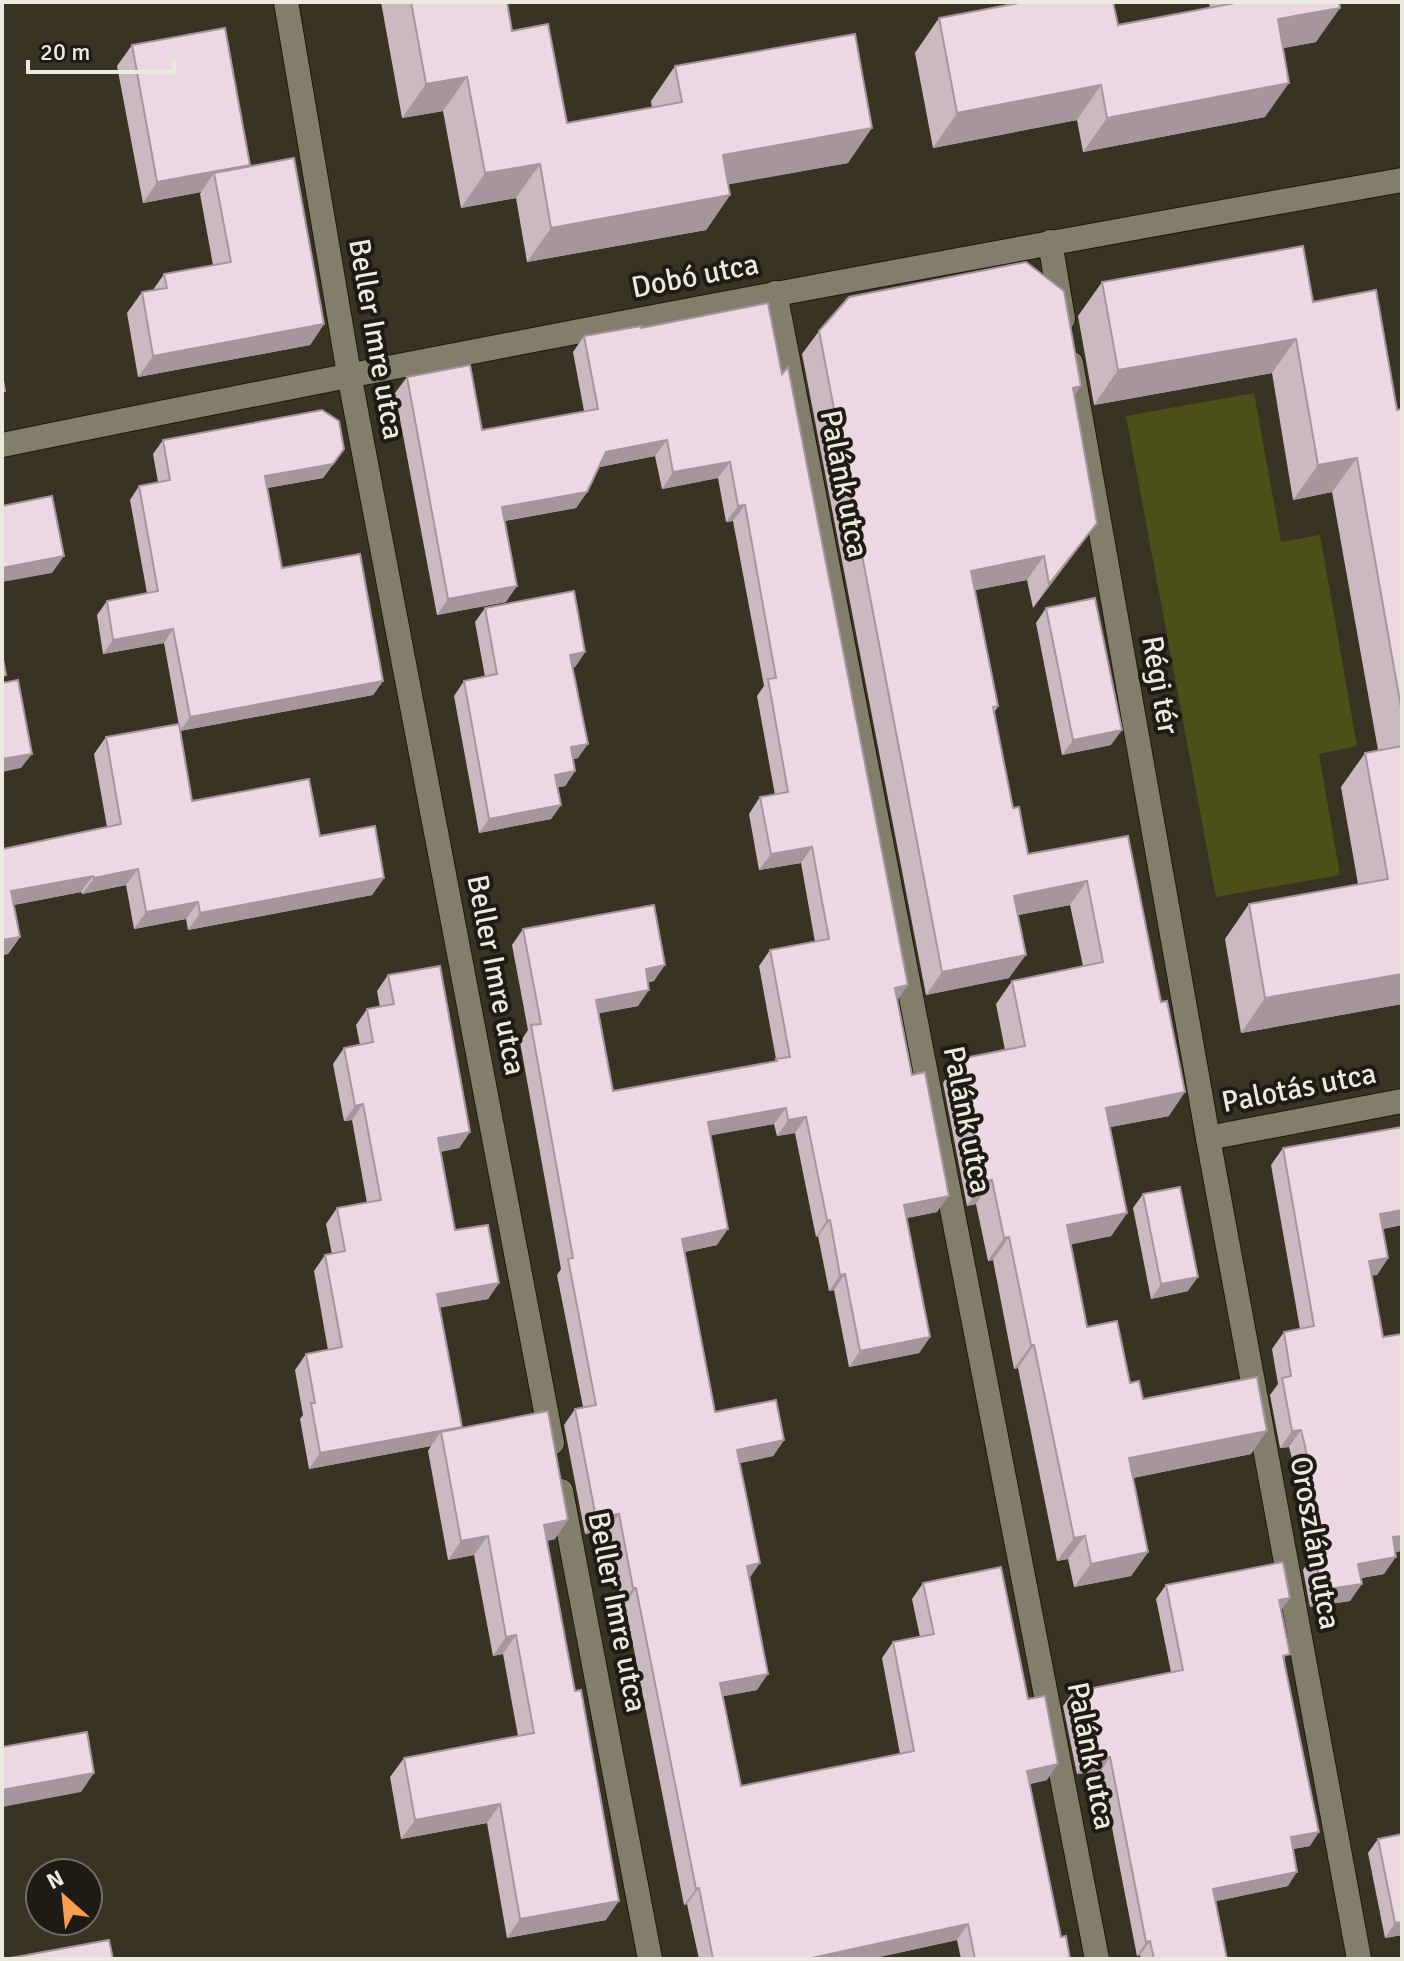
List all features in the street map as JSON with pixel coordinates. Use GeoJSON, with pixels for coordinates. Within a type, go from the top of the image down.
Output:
{"type":"FeatureCollection","features":[{"type":"Feature","properties":{"kind":"street","name":"Beller Imre utca"},"geometry":{"type":"LineString","coordinates":[[286,2],[349,374],[650,1959]]}},
{"type":"Feature","properties":{"kind":"street","name":"Dobó utca"},"geometry":{"type":"LineString","coordinates":[[2,445],[349,374],[775,293],[1402,180]]}},
{"type":"Feature","properties":{"kind":"street","name":"Régi tér"},"geometry":{"type":"LineString","coordinates":[[1050,242],[1208,1138]]}},
{"type":"Feature","properties":{"kind":"street","name":"Palánk utca"},"geometry":{"type":"LineString","coordinates":[[775,293],[1097,1959]]}},
{"type":"Feature","properties":{"kind":"street","name":"Palotás utca"},"geometry":{"type":"LineString","coordinates":[[1208,1138],[1402,1101]]}},
{"type":"Feature","properties":{"kind":"street","name":"Oroszlán utca"},"geometry":{"type":"LineString","coordinates":[[1208,1138],[1359,1959]]}},
{"type":"Feature","properties":{"kind":"green space"},"geometry":{"type":"Polygon","coordinates":[[[1254,393],[1281,542],[1320,535],[1357,746],[1319,754],[1340,875],[1216,897],[1126,416],[1254,393]]]}},
{"type":"Feature","properties":{"kind":"building"},"geometry":{"type":"Polygon","coordinates":[[[411,2],[507,2],[512,31],[548,24],[567,123],[682,102],[675,66],[855,34],[872,128],[723,155],[730,195],[551,228],[540,164],[485,173],[467,77],[426,84],[411,2]]]}},
{"type":"Feature","properties":{"kind":"building"},"geometry":{"type":"Polygon","coordinates":[[[1024,2],[1113,2],[1118,25],[1240,2],[1339,2],[1340,8],[1278,19],[1289,83],[1107,118],[1101,85],[957,113],[939,18],[1024,2]]]}},
{"type":"Feature","properties":{"kind":"building"},"geometry":{"type":"Polygon","coordinates":[[[225,28],[250,165],[157,182],[132,45],[225,28]]]}},
{"type":"Feature","properties":{"kind":"building"},"geometry":{"type":"Polygon","coordinates":[[[294,158],[324,324],[153,356],[142,292],[167,288],[164,274],[231,262],[214,173],[294,158]]]}},
{"type":"Feature","properties":{"kind":"building"},"geometry":{"type":"Polygon","coordinates":[[[1303,246],[1313,302],[1376,290],[1397,410],[1402,409],[1402,713],[1357,458],[1318,465],[1296,339],[1118,370],[1102,282],[1303,246]]]}},
{"type":"Feature","properties":{"kind":"building"},"geometry":{"type":"Polygon","coordinates":[[[1026,262],[1064,291],[1081,386],[1073,388],[1097,523],[1049,584],[1044,556],[971,571],[998,706],[993,707],[1013,808],[1019,807],[1028,854],[1128,836],[1161,1002],[1167,1001],[1185,1092],[1106,1108],[1127,1213],[1067,1225],[1087,1327],[1117,1321],[1130,1383],[1139,1381],[1143,1399],[1257,1377],[1267,1431],[1129,1458],[1148,1552],[1091,1564],[1085,1536],[1074,1538],[1009,1237],[1004,1238],[992,1180],[983,1182],[959,1059],[1025,1046],[1012,981],[1103,962],[1087,881],[1014,896],[1026,955],[942,972],[819,331],[849,297],[1026,262]]]}},
{"type":"Feature","properties":{"kind":"building"},"geometry":{"type":"Polygon","coordinates":[[[768,303],[782,374],[788,367],[908,985],[895,988],[912,1075],[925,1072],[949,1196],[904,1205],[930,1337],[860,1351],[845,1274],[840,1275],[830,1220],[827,1220],[806,1117],[788,1120],[786,1108],[708,1122],[728,1229],[682,1239],[715,1412],[776,1400],[784,1440],[737,1450],[760,1563],[747,1566],[768,1674],[720,1683],[741,1786],[914,1751],[893,1642],[934,1634],[923,1583],[1001,1567],[1028,1699],[1045,1696],[1058,1764],[1027,1771],[1061,1937],[1066,1936],[1070,1959],[975,1959],[968,1924],[807,1959],[713,1959],[619,1514],[596,1518],[575,1409],[596,1405],[568,1259],[573,1258],[531,1025],[541,1024],[523,929],[654,905],[665,965],[646,969],[649,990],[596,1000],[613,1091],[790,1057],[770,950],[829,939],[812,847],[771,854],[760,797],[788,792],[768,679],[776,678],[745,505],[738,506],[730,462],[673,472],[667,440],[606,452],[587,492],[502,507],[517,586],[448,599],[407,377],[470,365],[482,430],[598,409],[584,336],[768,303]]]}},
{"type":"Feature","properties":{"kind":"building"},"geometry":{"type":"Polygon","coordinates":[[[322,410],[339,421],[344,449],[333,464],[265,476],[282,568],[360,554],[383,681],[190,717],[173,629],[113,640],[107,601],[158,591],[139,486],[170,480],[163,440],[322,410]]]}},
{"type":"Feature","properties":{"kind":"building"},"geometry":{"type":"Polygon","coordinates":[[[52,496],[64,556],[2,568],[2,506],[52,496]]]}},
{"type":"Feature","properties":{"kind":"building"},"geometry":{"type":"Polygon","coordinates":[[[574,591],[585,652],[570,655],[588,744],[571,747],[575,771],[555,775],[561,805],[489,819],[464,681],[497,674],[485,608],[574,591]]]}},
{"type":"Feature","properties":{"kind":"building"},"geometry":{"type":"Polygon","coordinates":[[[1095,598],[1122,730],[1073,740],[1046,608],[1095,598]]]}},
{"type":"Feature","properties":{"kind":"building"},"geometry":{"type":"Polygon","coordinates":[[[2,654],[6,675],[2,676],[2,654]]]}},
{"type":"Feature","properties":{"kind":"building"},"geometry":{"type":"Polygon","coordinates":[[[18,680],[32,754],[2,759],[2,683],[18,680]]]}},
{"type":"Feature","properties":{"kind":"building"},"geometry":{"type":"Polygon","coordinates":[[[179,724],[192,801],[309,779],[320,836],[375,826],[384,878],[200,913],[198,902],[146,912],[138,869],[93,876],[11,891],[20,937],[2,940],[2,843],[3,849],[121,824],[106,737],[179,724]]]}},
{"type":"Feature","properties":{"kind":"building"},"geometry":{"type":"Polygon","coordinates":[[[1402,746],[1402,974],[1265,998],[1249,904],[1388,879],[1365,753],[1402,746]]]}},
{"type":"Feature","properties":{"kind":"building"},"geometry":{"type":"Polygon","coordinates":[[[440,966],[470,1132],[438,1138],[455,1230],[488,1225],[499,1283],[437,1294],[462,1427],[320,1453],[306,1354],[342,1347],[325,1255],[345,1251],[337,1208],[381,1200],[363,1104],[355,1106],[344,1048],[373,1042],[367,1009],[394,1004],[388,975],[440,966]]]}},
{"type":"Feature","properties":{"kind":"building"},"geometry":{"type":"Polygon","coordinates":[[[1402,1127],[1402,1210],[1380,1214],[1388,1258],[1369,1261],[1383,1337],[1402,1334],[1402,1536],[1393,1537],[1396,1557],[1358,1564],[1362,1584],[1321,1590],[1315,1553],[1324,1552],[1305,1446],[1301,1430],[1292,1431],[1282,1378],[1291,1376],[1284,1332],[1314,1326],[1283,1148],[1402,1127]]]}},
{"type":"Feature","properties":{"kind":"building"},"geometry":{"type":"Polygon","coordinates":[[[1180,1187],[1198,1277],[1161,1284],[1143,1194],[1180,1187]]]}},
{"type":"Feature","properties":{"kind":"building"},"geometry":{"type":"Polygon","coordinates":[[[548,1411],[568,1520],[544,1525],[575,1691],[581,1690],[619,1901],[520,1919],[500,1804],[415,1820],[404,1758],[534,1733],[516,1635],[506,1637],[488,1536],[461,1541],[441,1432],[548,1411]]]}},
{"type":"Feature","properties":{"kind":"building"},"geometry":{"type":"Polygon","coordinates":[[[1283,1562],[1290,1598],[1279,1600],[1290,1654],[1283,1656],[1319,1832],[1291,1837],[1297,1872],[1213,1889],[1227,1959],[1154,1959],[1150,1941],[1146,1942],[1110,1757],[1087,1760],[1073,1692],[1183,1670],[1166,1585],[1283,1562]]]}},
{"type":"Feature","properties":{"kind":"building"},"geometry":{"type":"Polygon","coordinates":[[[87,1732],[94,1773],[2,1790],[2,1747],[87,1732]]]}},
{"type":"Feature","properties":{"kind":"building"},"geometry":{"type":"Polygon","coordinates":[[[1402,1834],[1402,1922],[1395,1923],[1378,1839],[1402,1834]]]}},
{"type":"Feature","properties":{"kind":"building"},"geometry":{"type":"Polygon","coordinates":[[[109,1940],[113,1959],[5,1959],[109,1940]]]}}]}
